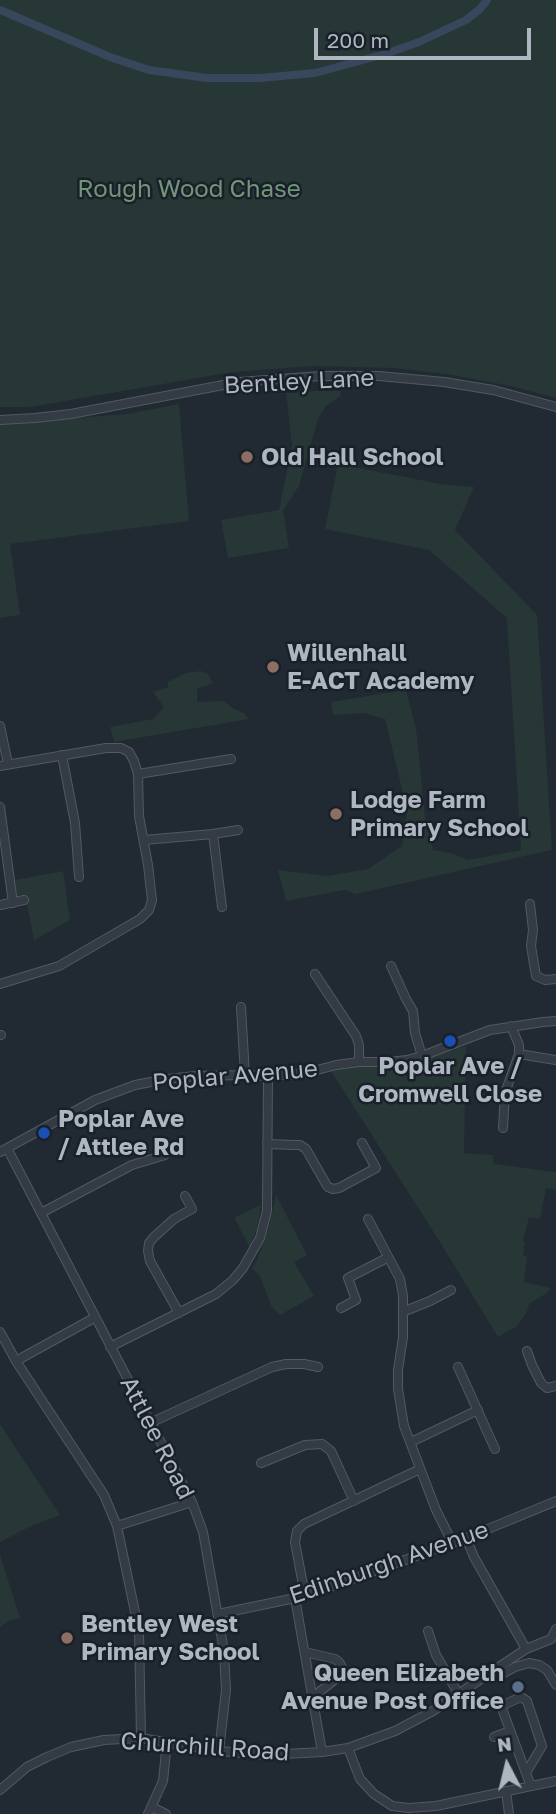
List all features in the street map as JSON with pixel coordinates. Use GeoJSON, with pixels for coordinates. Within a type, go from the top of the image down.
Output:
{"type":"FeatureCollection","features":[{"type":"Feature","properties":{"kind":"street","name":"Bentley Lane"},"geometry":{"type":"LineString","coordinates":[[0,420],[71,414],[239,382],[321,376],[379,376],[444,382],[493,390],[556,407]]}},
{"type":"Feature","properties":{"kind":"street"},"geometry":{"type":"LineString","coordinates":[[0,726],[4,765],[106,748],[121,748],[128,752],[138,774],[138,816],[152,900],[149,910],[140,919],[59,967],[0,984]]}},
{"type":"Feature","properties":{"kind":"street"},"geometry":{"type":"LineString","coordinates":[[62,755],[75,823],[79,877]]}},
{"type":"Feature","properties":{"kind":"street"},"geometry":{"type":"LineString","coordinates":[[138,774],[231,759]]}},
{"type":"Feature","properties":{"kind":"street"},"geometry":{"type":"LineString","coordinates":[[0,807],[2,839],[13,903]]}},
{"type":"Feature","properties":{"kind":"street"},"geometry":{"type":"LineString","coordinates":[[144,841],[234,831],[229,822]]}},
{"type":"Feature","properties":{"kind":"street"},"geometry":{"type":"LineString","coordinates":[[213,834],[224,885],[222,907]]}},
{"type":"Feature","properties":{"kind":"street"},"geometry":{"type":"LineString","coordinates":[[0,905],[24,900]]}},
{"type":"Feature","properties":{"kind":"street"},"geometry":{"type":"LineString","coordinates":[[530,904],[533,930],[531,946],[536,976],[545,980],[556,979]]}},
{"type":"Feature","properties":{"kind":"street"},"geometry":{"type":"LineString","coordinates":[[391,966],[414,1011],[415,1032],[422,1056]]}},
{"type":"Feature","properties":{"kind":"street"},"geometry":{"type":"LineString","coordinates":[[315,974],[356,1036],[359,1062]]}},
{"type":"Feature","properties":{"kind":"street"},"geometry":{"type":"LineString","coordinates":[[241,1007],[245,1074]]}},
{"type":"Feature","properties":{"kind":"street","name":"Poplar Avenue"},"geometry":{"type":"LineString","coordinates":[[3,1150],[95,1100],[135,1085],[186,1077],[302,1074],[359,1062],[389,1062],[422,1056],[490,1030],[556,1021]]}},
{"type":"Feature","properties":{"kind":"street"},"geometry":{"type":"LineString","coordinates":[[503,1128],[505,1093],[519,1054],[519,1045],[511,1026]]}},
{"type":"Feature","properties":{"kind":"street"},"geometry":{"type":"LineString","coordinates":[[519,1054],[556,1060]]}},
{"type":"Feature","properties":{"kind":"street"},"geometry":{"type":"LineString","coordinates":[[110,1347],[216,1294],[243,1268],[260,1238],[267,1211],[268,1076]]}},
{"type":"Feature","properties":{"kind":"street"},"geometry":{"type":"LineString","coordinates":[[267,1144],[294,1145],[306,1149],[328,1187],[339,1188],[376,1168],[362,1143]]}},
{"type":"Feature","properties":{"kind":"street","name":"Attlee Road"},"geometry":{"type":"LineString","coordinates":[[3,1150],[41,1213],[191,1503],[203,1532],[224,1651],[226,1690],[219,1751]]}},
{"type":"Feature","properties":{"kind":"street"},"geometry":{"type":"LineString","coordinates":[[41,1213],[132,1165],[165,1155]]}},
{"type":"Feature","properties":{"kind":"street"},"geometry":{"type":"LineString","coordinates":[[179,1313],[150,1261],[148,1251],[149,1243],[154,1237],[174,1219],[192,1209],[185,1196]]}},
{"type":"Feature","properties":{"kind":"street"},"geometry":{"type":"LineString","coordinates":[[368,1219],[400,1279],[405,1311],[398,1390],[404,1426],[452,1542]]}},
{"type":"Feature","properties":{"kind":"street"},"geometry":{"type":"LineString","coordinates":[[341,1308],[356,1300],[348,1278],[387,1258]]}},
{"type":"Feature","properties":{"kind":"street"},"geometry":{"type":"LineString","coordinates":[[405,1311],[451,1290]]}},
{"type":"Feature","properties":{"kind":"street"},"geometry":{"type":"LineString","coordinates":[[16,1361],[94,1318]]}},
{"type":"Feature","properties":{"kind":"street"},"geometry":{"type":"LineString","coordinates":[[0,1332],[16,1361],[104,1495],[117,1526],[139,1631],[141,1738]]}},
{"type":"Feature","properties":{"kind":"street"},"geometry":{"type":"LineString","coordinates":[[527,1351],[541,1383],[547,1388],[556,1386]]}},
{"type":"Feature","properties":{"kind":"street"},"geometry":{"type":"LineString","coordinates":[[150,1423],[272,1367],[304,1364],[318,1367]]}},
{"type":"Feature","properties":{"kind":"street"},"geometry":{"type":"LineString","coordinates":[[458,1367],[495,1449]]}},
{"type":"Feature","properties":{"kind":"street"},"geometry":{"type":"LineString","coordinates":[[411,1442],[478,1410]]}},
{"type":"Feature","properties":{"kind":"street"},"geometry":{"type":"LineString","coordinates":[[261,1464],[304,1445],[322,1444],[331,1451],[354,1501]]}},
{"type":"Feature","properties":{"kind":"street"},"geometry":{"type":"LineString","coordinates":[[305,1596],[295,1542],[298,1531],[304,1524],[420,1469]]}},
{"type":"Feature","properties":{"kind":"street","name":"Edinburgh Avenue"},"geometry":{"type":"LineString","coordinates":[[218,1614],[305,1596],[466,1538],[556,1502]]}},
{"type":"Feature","properties":{"kind":"street"},"geometry":{"type":"LineString","coordinates":[[117,1526],[191,1503]]}},
{"type":"Feature","properties":{"kind":"street"},"geometry":{"type":"LineString","coordinates":[[466,1538],[526,1649]]}},
{"type":"Feature","properties":{"kind":"street"},"geometry":{"type":"LineString","coordinates":[[295,1598],[322,1752]]}},
{"type":"Feature","properties":{"kind":"street","name":"Churchill Road"},"geometry":{"type":"LineString","coordinates":[[0,1790],[27,1768],[71,1747],[104,1740],[141,1738],[219,1751],[266,1755],[348,1748],[395,1731],[433,1711],[526,1649],[553,1642],[556,1629]]}},
{"type":"Feature","properties":{"kind":"street"},"geometry":{"type":"LineString","coordinates":[[428,1632],[436,1655],[458,1693]]}},
{"type":"Feature","properties":{"kind":"street"},"geometry":{"type":"LineString","coordinates":[[305,1651],[335,1659],[343,1669],[338,1677],[313,1697]]}},
{"type":"Feature","properties":{"kind":"street"},"geometry":{"type":"LineString","coordinates":[[485,1676],[494,1678],[530,1663],[547,1670],[556,1685]]}},
{"type":"Feature","properties":{"kind":"street"},"geometry":{"type":"LineString","coordinates":[[527,1773],[542,1746],[527,1701],[521,1697],[501,1706],[531,1786]]}},
{"type":"Feature","properties":{"kind":"street"},"geometry":{"type":"LineString","coordinates":[[494,1737],[510,1731]]}},
{"type":"Feature","properties":{"kind":"street"},"geometry":{"type":"LineString","coordinates":[[166,1814],[150,1811],[163,1781],[167,1742]]}},
{"type":"Feature","properties":{"kind":"street"},"geometry":{"type":"LineString","coordinates":[[348,1748],[360,1779],[374,1794],[392,1806],[436,1806],[556,1781]]}},
{"type":"Feature","properties":{"kind":"street"},"geometry":{"type":"LineString","coordinates":[[506,1791],[509,1814]]}},
{"type":"Feature","properties":{"kind":"green space","name":"Rough Wood Chase"},"geometry":{"type":"Polygon","coordinates":[[[0,0],[556,0],[556,398],[452,375],[394,368],[313,366],[233,372],[30,407],[0,407],[0,0]]]}},
{"type":"Feature","properties":{"kind":"green space"},"geometry":{"type":"Polygon","coordinates":[[[341,391],[340,396],[326,406],[318,419],[299,486],[283,510],[289,548],[228,558],[221,520],[279,510],[292,446],[286,393],[341,391]]]}},
{"type":"Feature","properties":{"kind":"green space"},"geometry":{"type":"Polygon","coordinates":[[[179,404],[189,521],[10,544],[20,615],[0,618],[0,424],[127,414],[179,404]]]}},
{"type":"Feature","properties":{"kind":"green space"},"geometry":{"type":"Polygon","coordinates":[[[338,464],[441,484],[474,487],[455,530],[537,615],[552,850],[356,894],[345,890],[286,901],[278,870],[327,876],[368,869],[402,846],[407,810],[385,719],[364,713],[333,715],[331,702],[406,690],[416,728],[425,817],[433,850],[468,860],[521,850],[507,618],[429,550],[325,529],[338,464]]]}},
{"type":"Feature","properties":{"kind":"green space"},"geometry":{"type":"Polygon","coordinates":[[[201,671],[208,674],[213,683],[197,689],[197,702],[224,701],[249,719],[114,742],[110,727],[153,719],[164,707],[153,692],[168,687],[168,682],[186,673],[201,671]]]}},
{"type":"Feature","properties":{"kind":"green space"},"geometry":{"type":"Polygon","coordinates":[[[63,871],[70,920],[34,940],[27,904],[23,895],[17,896],[15,880],[63,871]]]}},
{"type":"Feature","properties":{"kind":"green space"},"geometry":{"type":"Polygon","coordinates":[[[466,1046],[464,1153],[493,1155],[494,1164],[556,1172],[556,1190],[546,1188],[540,1219],[529,1217],[523,1241],[523,1256],[527,1256],[524,1282],[551,1288],[529,1304],[516,1327],[498,1337],[331,1071],[429,1057],[466,1046]]]}},
{"type":"Feature","properties":{"kind":"green space"},"geometry":{"type":"Polygon","coordinates":[[[276,1195],[307,1255],[294,1262],[314,1296],[280,1315],[271,1306],[260,1276],[252,1268],[268,1229],[276,1195]]]}},
{"type":"Feature","properties":{"kind":"green space"},"geometry":{"type":"Polygon","coordinates":[[[261,1205],[252,1247],[249,1246],[235,1217],[261,1205]]]}},
{"type":"Feature","properties":{"kind":"green space"},"geometry":{"type":"Polygon","coordinates":[[[0,1424],[60,1515],[0,1542],[0,1424]]]}},
{"type":"Feature","properties":{"kind":"green space"},"geometry":{"type":"Polygon","coordinates":[[[0,1555],[20,1618],[0,1627],[0,1555]]]}},
{"type":"Feature","properties":{"kind":"waterway"},"geometry":{"type":"LineString","coordinates":[[0,10],[110,57],[149,70],[207,78],[260,78],[315,73],[385,54],[466,20],[487,0]]}},
{"type":"Feature","properties":{"kind":"place","name":"Old Hall School"},"geometry":{"type":"Point","coordinates":[247,457]}},
{"type":"Feature","properties":{"kind":"place","name":"Willenhall E-ACT Academy"},"geometry":{"type":"Point","coordinates":[273,667]}},
{"type":"Feature","properties":{"kind":"place","name":"Lodge Farm Primary School"},"geometry":{"type":"Point","coordinates":[336,814]}},
{"type":"Feature","properties":{"kind":"place","name":"Poplar Ave / Cromwell Close"},"geometry":{"type":"Point","coordinates":[450,1041]}},
{"type":"Feature","properties":{"kind":"place","name":"Poplar Ave / Attlee Rd"},"geometry":{"type":"Point","coordinates":[44,1133]}},
{"type":"Feature","properties":{"kind":"place","name":"Bentley West Primary School"},"geometry":{"type":"Point","coordinates":[67,1638]}},
{"type":"Feature","properties":{"kind":"place","name":"Queen Elizabeth Avenue Post Office"},"geometry":{"type":"Point","coordinates":[518,1687]}}]}
